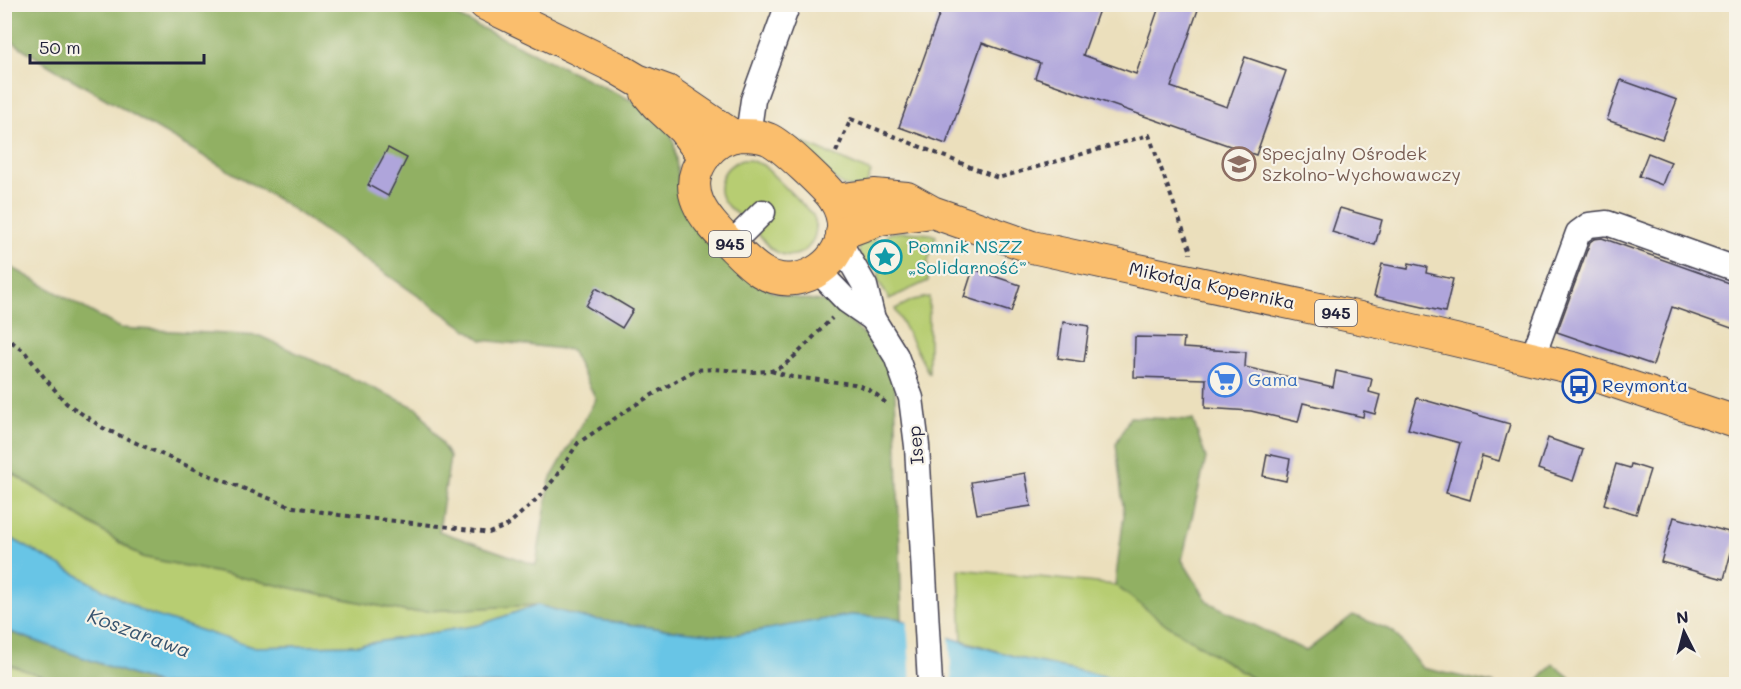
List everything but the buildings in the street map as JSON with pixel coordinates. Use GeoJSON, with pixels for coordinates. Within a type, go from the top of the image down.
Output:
{"type":"FeatureCollection","features":[{"type":"Feature","properties":{"kind":"main road"},"geometry":{"type":"LineString","coordinates":[[485,4],[637,80],[667,91],[741,135]]}},
{"type":"Feature","properties":{"kind":"main road"},"geometry":{"type":"LineString","coordinates":[[637,80],[657,105],[683,129],[704,157],[715,145],[741,135],[759,136],[777,144],[834,200],[840,214],[841,238],[830,261],[818,271]]}},
{"type":"Feature","properties":{"kind":"main road","name":"945"},"geometry":{"type":"LineString","coordinates":[[704,157],[694,182],[700,211],[708,221],[753,266],[770,277],[794,279],[818,271]]}},
{"type":"Feature","properties":{"kind":"main road","name":"Mikołaja Kopernika"},"geometry":{"type":"LineString","coordinates":[[834,200],[874,195],[907,198],[932,212],[1032,246],[1383,322],[1573,368],[1737,422]]}},
{"type":"Feature","properties":{"kind":"main road","name":"Mikołaja Kopernika"},"geometry":{"type":"LineString","coordinates":[[841,238],[869,222],[889,216],[932,212]]}},
{"type":"Feature","properties":{"kind":"street"},"geometry":{"type":"LineString","coordinates":[[741,135],[788,4]]}},
{"type":"Feature","properties":{"kind":"street"},"geometry":{"type":"LineString","coordinates":[[731,244],[764,212]]}},
{"type":"Feature","properties":{"kind":"street"},"geometry":{"type":"LineString","coordinates":[[1532,359],[1578,233],[1589,225],[1606,223],[1737,269]]}},
{"type":"Feature","properties":{"kind":"street","name":"Isep"},"geometry":{"type":"LineString","coordinates":[[841,238],[865,286],[873,319],[896,356],[906,381],[913,409],[930,684]]}},
{"type":"Feature","properties":{"kind":"street","name":"Isep"},"geometry":{"type":"LineString","coordinates":[[818,271],[847,302],[873,319]]}},
{"type":"Feature","properties":{"kind":"path"},"geometry":{"type":"LineString","coordinates":[[836,152],[851,119],[998,178],[1149,135],[1190,249],[1189,281]]}},
{"type":"Feature","properties":{"kind":"path"},"geometry":{"type":"LineString","coordinates":[[771,371],[783,366],[796,355],[834,315]]}},
{"type":"Feature","properties":{"kind":"path"},"geometry":{"type":"LineString","coordinates":[[4,336],[24,351],[66,403],[103,428],[201,472],[289,506],[339,515],[489,533],[508,525],[538,498],[555,478],[579,442],[635,405],[695,370],[771,371],[792,377],[854,384],[877,395],[891,410]]}},
{"type":"Feature","properties":{"kind":"green space"},"geometry":{"type":"Polygon","coordinates":[[[5,5],[434,5],[639,104],[666,122],[674,143],[680,192],[772,292],[829,304],[878,346],[890,368],[895,390],[902,620],[850,615],[728,636],[585,618],[537,605],[408,612],[142,557],[5,468],[4,263],[120,328],[260,336],[419,409],[450,457],[439,531],[536,565],[550,480],[596,399],[571,350],[482,340],[282,202],[48,65],[5,37],[5,5]]]}},
{"type":"Feature","properties":{"kind":"green space"},"geometry":{"type":"Polygon","coordinates":[[[781,133],[871,172],[865,189],[843,186],[781,133]]]}},
{"type":"Feature","properties":{"kind":"green space"},"geometry":{"type":"Polygon","coordinates":[[[742,160],[763,165],[813,215],[816,231],[814,239],[804,251],[790,255],[774,250],[725,203],[720,188],[723,174],[730,166],[742,160]]]}},
{"type":"Feature","properties":{"kind":"green space"},"geometry":{"type":"Polygon","coordinates":[[[876,232],[868,274],[859,250],[863,240],[876,232]]]}},
{"type":"Feature","properties":{"kind":"green space"},"geometry":{"type":"Polygon","coordinates":[[[906,232],[936,236],[928,261],[928,281],[889,299],[878,280],[886,236],[891,233],[906,232]]]}},
{"type":"Feature","properties":{"kind":"green space"},"geometry":{"type":"Polygon","coordinates":[[[929,297],[929,374],[895,309],[913,300],[929,297]]]}},
{"type":"Feature","properties":{"kind":"green space"},"geometry":{"type":"Polygon","coordinates":[[[1130,417],[1193,420],[1206,458],[1182,560],[1208,602],[1306,651],[1353,615],[1393,631],[1422,668],[1495,684],[1261,684],[1167,625],[1115,585],[1124,515],[1116,444],[1130,417]]]}},
{"type":"Feature","properties":{"kind":"green space"},"geometry":{"type":"Polygon","coordinates":[[[4,468],[142,557],[408,612],[537,605],[479,625],[359,645],[252,647],[144,612],[5,535],[4,468]]]}},
{"type":"Feature","properties":{"kind":"green space"},"geometry":{"type":"Polygon","coordinates":[[[959,569],[1115,585],[1167,625],[1261,684],[1142,684],[1023,659],[962,640],[959,569]]]}},
{"type":"Feature","properties":{"kind":"green space"},"geometry":{"type":"Polygon","coordinates":[[[4,630],[158,684],[63,684],[5,663],[4,630]]]}},
{"type":"Feature","properties":{"kind":"green space"},"geometry":{"type":"Polygon","coordinates":[[[5,663],[63,684],[5,684],[5,663]]]}},
{"type":"Feature","properties":{"kind":"green space"},"geometry":{"type":"Polygon","coordinates":[[[1553,664],[1578,684],[1535,684],[1553,664]]]}},
{"type":"Feature","properties":{"kind":"water","name":"Koszarawa"},"geometry":{"type":"Polygon","coordinates":[[[5,535],[144,612],[252,647],[359,645],[479,625],[537,605],[585,618],[728,636],[850,615],[896,618],[954,639],[1023,659],[1142,684],[158,684],[5,630],[5,535]]]}},
{"type":"Feature","properties":{"kind":"pier"},"geometry":{"type":"Polygon","coordinates":[[[907,619],[949,634],[952,684],[911,684],[907,619]]]}},
{"type":"Feature","properties":{"kind":"place","name":"Specjalny Ośrodek Szkolno-Wychowawczy"},"geometry":{"type":"Point","coordinates":[1239,164]}},
{"type":"Feature","properties":{"kind":"place","name":"Pomnik NSZZ „Solidarność”"},"geometry":{"type":"Point","coordinates":[885,257]}},
{"type":"Feature","properties":{"kind":"place","name":"Gama"},"geometry":{"type":"Point","coordinates":[1225,380]}},
{"type":"Feature","properties":{"kind":"place","name":"Reymonta"},"geometry":{"type":"Point","coordinates":[1579,386]}}]}
